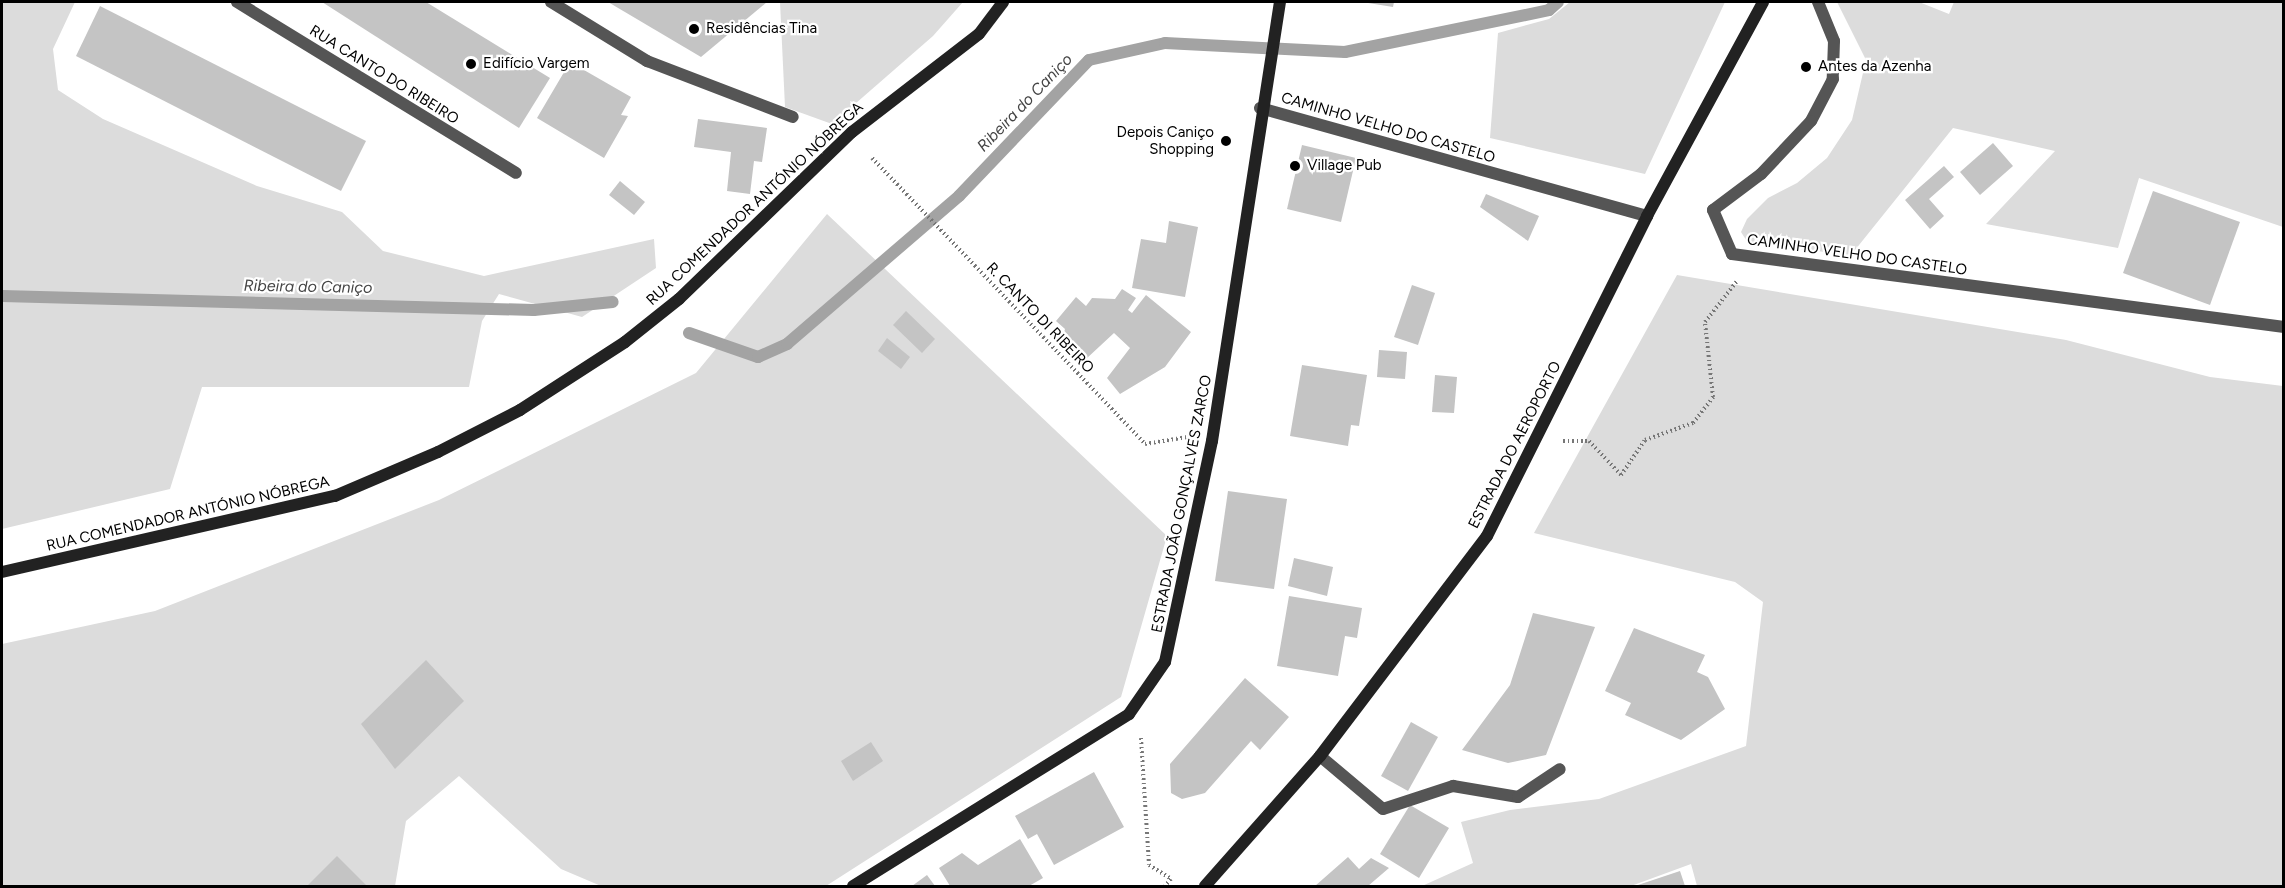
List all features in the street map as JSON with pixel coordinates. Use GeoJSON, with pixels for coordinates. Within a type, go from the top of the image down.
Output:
{"type":"FeatureCollection","features":[{"type":"Feature","properties":{"kind":"street","name":"RUA CANTO DO RIBEIRO"},"geometry":{"type":"LineString","coordinates":[[237,2],[516,173]]}},
{"type":"Feature","properties":{"kind":"street"},"geometry":{"type":"LineString","coordinates":[[551,2],[647,61],[793,117]]}},
{"type":"Feature","properties":{"kind":"street","name":"RUA COMENDADOR ANTÓNIO NÓBREGA"},"geometry":{"type":"LineString","coordinates":[[2,573],[335,496],[438,452],[520,410],[625,342],[679,299],[852,132],[979,34],[1003,2]]}},
{"type":"Feature","properties":{"kind":"street","name":"ESTRADA JOÃO GONÇALVES ZARCO"},"geometry":{"type":"LineString","coordinates":[[853,886],[1129,714],[1165,662],[1212,441],[1260,108],[1280,2]]}},
{"type":"Feature","properties":{"kind":"street","name":"ESTRADA DO AEROPORTO"},"geometry":{"type":"LineString","coordinates":[[1205,886],[1320,756],[1487,536],[1647,216],[1763,2]]}},
{"type":"Feature","properties":{"kind":"street","name":"CAMINHO VELHO DO CASTELO"},"geometry":{"type":"LineString","coordinates":[[1818,2],[1834,41],[1833,79],[1810,121],[1761,174],[1713,210],[1732,254],[2283,327]]}},
{"type":"Feature","properties":{"kind":"street","name":"CAMINHO VELHO DO CASTELO"},"geometry":{"type":"LineString","coordinates":[[1260,108],[1647,216]]}},
{"type":"Feature","properties":{"kind":"street"},"geometry":{"type":"LineString","coordinates":[[1320,756],[1383,809],[1453,786],[1518,797],[1560,769]]}},
{"type":"Feature","properties":{"kind":"path","name":"R. CANTO DI RIBEIRO"},"geometry":{"type":"LineString","coordinates":[[872,158],[1145,444],[1189,437],[1212,441]]}},
{"type":"Feature","properties":{"kind":"path"},"geometry":{"type":"LineString","coordinates":[[1589,441],[1621,475],[1644,440],[1693,423],[1713,397],[1705,322],[1756,257]]}},
{"type":"Feature","properties":{"kind":"path"},"geometry":{"type":"LineString","coordinates":[[1129,714],[1140,730],[1149,865],[1171,879],[1165,886]]}},
{"type":"Feature","properties":{"kind":"shaded area"},"geometry":{"type":"Polygon","coordinates":[[[2,2],[75,2],[53,49],[58,90],[103,119],[257,186],[342,212],[383,251],[484,276],[654,239],[656,268],[582,317],[499,294],[482,321],[469,387],[202,387],[170,489],[2,529],[2,2]]]}},
{"type":"Feature","properties":{"kind":"shaded area"},"geometry":{"type":"Polygon","coordinates":[[[780,2],[963,2],[933,36],[832,124],[785,107],[780,2]]]}},
{"type":"Feature","properties":{"kind":"shaded area"},"geometry":{"type":"Polygon","coordinates":[[[1570,2],[1725,2],[1645,174],[1490,138],[1498,33],[1549,19],[1570,2]]]}},
{"type":"Feature","properties":{"kind":"shaded area"},"geometry":{"type":"Polygon","coordinates":[[[1837,2],[1919,2],[1949,14],[1954,2],[2283,2],[2283,227],[2139,178],[2118,248],[1986,224],[2055,151],[1953,128],[1851,255],[1748,243],[1741,232],[1747,219],[1768,198],[1797,183],[1827,158],[1852,120],[1866,60],[1837,2]]]}},
{"type":"Feature","properties":{"kind":"shaded area"},"geometry":{"type":"Polygon","coordinates":[[[827,214],[1167,536],[1121,697],[826,886],[601,886],[561,869],[459,776],[406,821],[395,886],[2,886],[2,644],[155,611],[439,500],[696,373],[827,214]]]}},
{"type":"Feature","properties":{"kind":"shaded area"},"geometry":{"type":"Polygon","coordinates":[[[1677,275],[2066,340],[2210,377],[2283,386],[2283,886],[1697,886],[1691,864],[1631,886],[1422,886],[1473,863],[1461,822],[1510,810],[1599,799],[1746,746],[1763,602],[1735,582],[1534,533],[1677,275]]]}},
{"type":"Feature","properties":{"kind":"building","name":"Edifício Vargem"},"geometry":{"type":"Polygon","coordinates":[[[322,2],[426,2],[550,78],[519,128],[322,2]]]}},
{"type":"Feature","properties":{"kind":"building","name":"Residências Tina"},"geometry":{"type":"Polygon","coordinates":[[[608,2],[767,2],[701,57],[608,2]]]}},
{"type":"Feature","properties":{"kind":"building"},"geometry":{"type":"Polygon","coordinates":[[[1362,2],[1394,2],[1393,7],[1362,2]]]}},
{"type":"Feature","properties":{"kind":"building"},"geometry":{"type":"Polygon","coordinates":[[[100,6],[366,141],[341,191],[76,56],[100,6]]]}},
{"type":"Feature","properties":{"kind":"building"},"geometry":{"type":"Polygon","coordinates":[[[570,62],[631,97],[621,115],[628,116],[604,158],[537,118],[570,62]]]}},
{"type":"Feature","properties":{"kind":"building"},"geometry":{"type":"Polygon","coordinates":[[[698,119],[767,128],[762,162],[754,161],[750,194],[727,191],[731,152],[694,147],[698,119]]]}},
{"type":"Feature","properties":{"kind":"building"},"geometry":{"type":"Polygon","coordinates":[[[1993,143],[2013,166],[1980,195],[1960,172],[1993,143]]]}},
{"type":"Feature","properties":{"kind":"building"},"geometry":{"type":"Polygon","coordinates":[[[1302,145],[1356,158],[1341,222],[1287,209],[1302,145]]]}},
{"type":"Feature","properties":{"kind":"building"},"geometry":{"type":"Polygon","coordinates":[[[1944,166],[1954,177],[1929,199],[1944,216],[1930,229],[1905,200],[1944,166]]]}},
{"type":"Feature","properties":{"kind":"building"},"geometry":{"type":"Polygon","coordinates":[[[620,181],[645,202],[634,215],[609,195],[620,181]]]}},
{"type":"Feature","properties":{"kind":"building"},"geometry":{"type":"Polygon","coordinates":[[[2153,191],[2240,222],[2210,305],[2123,273],[2153,191]]]}},
{"type":"Feature","properties":{"kind":"building"},"geometry":{"type":"Polygon","coordinates":[[[1486,194],[1539,216],[1528,241],[1480,207],[1486,194]]]}},
{"type":"Feature","properties":{"kind":"building"},"geometry":{"type":"Polygon","coordinates":[[[1169,221],[1198,227],[1185,297],[1132,288],[1141,239],[1166,243],[1169,221]]]}},
{"type":"Feature","properties":{"kind":"building"},"geometry":{"type":"Polygon","coordinates":[[[1412,285],[1435,293],[1418,345],[1394,337],[1412,285]]]}},
{"type":"Feature","properties":{"kind":"building"},"geometry":{"type":"Polygon","coordinates":[[[1122,289],[1136,298],[1128,310],[1132,313],[1146,295],[1191,332],[1165,367],[1120,394],[1107,378],[1130,348],[1114,333],[1086,359],[1062,339],[1065,329],[1056,321],[1076,297],[1086,306],[1092,298],[1115,299],[1122,289]]]}},
{"type":"Feature","properties":{"kind":"building"},"geometry":{"type":"Polygon","coordinates":[[[906,311],[935,339],[922,353],[893,325],[906,311]]]}},
{"type":"Feature","properties":{"kind":"building"},"geometry":{"type":"Polygon","coordinates":[[[887,338],[910,357],[901,369],[878,351],[887,338]]]}},
{"type":"Feature","properties":{"kind":"building"},"geometry":{"type":"Polygon","coordinates":[[[1379,350],[1407,352],[1405,379],[1377,377],[1379,350]]]}},
{"type":"Feature","properties":{"kind":"building"},"geometry":{"type":"Polygon","coordinates":[[[1302,365],[1367,375],[1359,426],[1351,425],[1348,446],[1290,436],[1302,365]]]}},
{"type":"Feature","properties":{"kind":"building"},"geometry":{"type":"Polygon","coordinates":[[[1435,375],[1457,377],[1454,413],[1432,412],[1435,375]]]}},
{"type":"Feature","properties":{"kind":"building"},"geometry":{"type":"Polygon","coordinates":[[[1228,491],[1287,499],[1274,589],[1215,581],[1228,491]]]}},
{"type":"Feature","properties":{"kind":"building"},"geometry":{"type":"Polygon","coordinates":[[[1294,558],[1333,567],[1327,596],[1288,586],[1294,558]]]}},
{"type":"Feature","properties":{"kind":"building"},"geometry":{"type":"Polygon","coordinates":[[[1289,596],[1362,608],[1357,638],[1345,636],[1338,676],[1277,666],[1289,596]]]}},
{"type":"Feature","properties":{"kind":"building"},"geometry":{"type":"Polygon","coordinates":[[[1533,613],[1595,627],[1546,755],[1508,763],[1462,750],[1510,685],[1533,613]]]}},
{"type":"Feature","properties":{"kind":"building"},"geometry":{"type":"Polygon","coordinates":[[[1634,628],[1705,655],[1697,672],[1708,677],[1725,709],[1681,740],[1625,715],[1631,703],[1605,691],[1634,628]]]}},
{"type":"Feature","properties":{"kind":"building"},"geometry":{"type":"Polygon","coordinates":[[[426,660],[464,701],[395,769],[361,724],[426,660]]]}},
{"type":"Feature","properties":{"kind":"building"},"geometry":{"type":"Polygon","coordinates":[[[1245,678],[1289,717],[1260,750],[1251,741],[1205,793],[1182,799],[1171,793],[1170,764],[1245,678]]]}},
{"type":"Feature","properties":{"kind":"building"},"geometry":{"type":"Polygon","coordinates":[[[1411,722],[1438,737],[1408,791],[1381,776],[1411,722]]]}},
{"type":"Feature","properties":{"kind":"building"},"geometry":{"type":"Polygon","coordinates":[[[871,742],[883,761],[853,781],[841,761],[871,742]]]}},
{"type":"Feature","properties":{"kind":"building"},"geometry":{"type":"Polygon","coordinates":[[[1094,772],[1124,827],[1054,865],[1037,834],[1028,839],[1015,816],[1094,772]]]}},
{"type":"Feature","properties":{"kind":"building"},"geometry":{"type":"Polygon","coordinates":[[[1410,805],[1449,828],[1419,878],[1380,854],[1410,805]]]}},
{"type":"Feature","properties":{"kind":"building"},"geometry":{"type":"Polygon","coordinates":[[[1020,839],[1043,878],[1029,886],[950,886],[939,868],[962,853],[978,865],[1020,839]]]}},
{"type":"Feature","properties":{"kind":"building"},"geometry":{"type":"Polygon","coordinates":[[[337,856],[367,886],[307,886],[337,856]]]}},
{"type":"Feature","properties":{"kind":"building"},"geometry":{"type":"Polygon","coordinates":[[[1348,857],[1359,869],[1371,858],[1389,868],[1368,886],[1315,886],[1348,857]]]}},
{"type":"Feature","properties":{"kind":"building"},"geometry":{"type":"Polygon","coordinates":[[[1680,871],[1685,886],[1635,886],[1680,871]]]}},
{"type":"Feature","properties":{"kind":"building"},"geometry":{"type":"Polygon","coordinates":[[[927,875],[935,886],[912,886],[927,875]]]}},
{"type":"Feature","properties":{"kind":"waterway","name":"Ribeira do Caniço"},"geometry":{"type":"LineString","coordinates":[[689,333],[758,357],[787,344],[959,196],[1089,60],[1165,43],[1345,52],[1549,10],[1558,2]]}},
{"type":"Feature","properties":{"kind":"waterway","name":"Ribeira do Caniço"},"geometry":{"type":"LineString","coordinates":[[2,296],[534,310],[613,302]]}},
{"type":"Feature","properties":{"kind":"place","name":"Residências Tina"},"geometry":{"type":"Point","coordinates":[694,29]}},
{"type":"Feature","properties":{"kind":"place","name":"Edifício Vargem"},"geometry":{"type":"Point","coordinates":[471,64]}},
{"type":"Feature","properties":{"kind":"place","name":"Antes da Azenha"},"geometry":{"type":"Point","coordinates":[1806,67]}},
{"type":"Feature","properties":{"kind":"place","name":"Depois Caniço Shopping"},"geometry":{"type":"Point","coordinates":[1226,141]}},
{"type":"Feature","properties":{"kind":"place","name":"Village Pub"},"geometry":{"type":"Point","coordinates":[1295,166]}}]}
